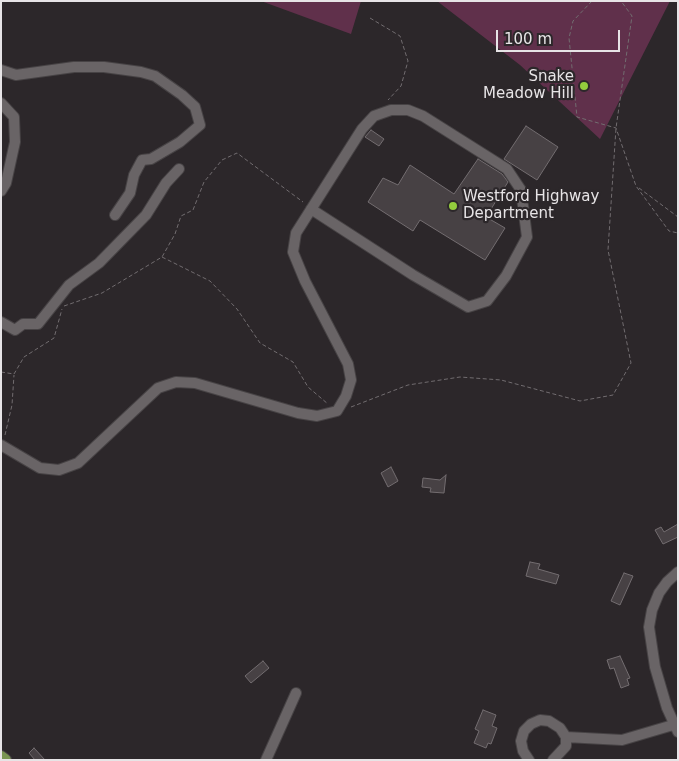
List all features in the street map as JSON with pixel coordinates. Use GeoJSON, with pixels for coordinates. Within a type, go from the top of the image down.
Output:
{"type":"FeatureCollection","features":[{"type":"Feature","properties":{"kind":"main road"},"geometry":{"type":"LineString","coordinates":[[1,757],[5,760]]}},
{"type":"Feature","properties":{"kind":"street"},"geometry":{"type":"LineString","coordinates":[[1,70],[16,75],[104,66],[141,72],[156,76],[182,94],[196,107],[200,125],[180,142],[151,159],[142,160],[134,175],[130,193],[115,215]]}},
{"type":"Feature","properties":{"kind":"street"},"geometry":{"type":"LineString","coordinates":[[1,104],[14,117],[15,142],[6,183],[1,191]]}},
{"type":"Feature","properties":{"kind":"street"},"geometry":{"type":"LineString","coordinates":[[2,446],[40,468],[59,470],[78,463],[158,388],[176,382],[195,383],[298,413],[317,416],[337,411],[346,396],[351,380],[348,364],[305,281],[293,252],[296,233],[311,209],[362,129],[374,116],[391,110],[408,110],[423,116],[507,169],[521,190],[527,237],[506,276],[487,301],[468,307],[413,275],[311,209]]}},
{"type":"Feature","properties":{"kind":"street"},"geometry":{"type":"LineString","coordinates":[[1,322],[15,330],[23,324],[38,324],[69,285],[98,263],[146,215],[166,183],[179,169]]}},
{"type":"Feature","properties":{"kind":"street"},"geometry":{"type":"LineString","coordinates":[[566,736],[622,740],[676,728],[655,667],[649,627],[652,610],[659,593],[678,572]]}},
{"type":"Feature","properties":{"kind":"street"},"geometry":{"type":"LineString","coordinates":[[266,760],[296,693]]}},
{"type":"Feature","properties":{"kind":"street"},"geometry":{"type":"LineString","coordinates":[[529,760],[523,751],[520,741],[524,731],[531,724],[540,720],[549,721],[560,728],[566,736],[566,746],[553,760]]}},
{"type":"Feature","properties":{"kind":"path"},"geometry":{"type":"LineString","coordinates":[[592,1],[573,21],[569,38],[576,117],[616,128]]}},
{"type":"Feature","properties":{"kind":"path"},"geometry":{"type":"LineString","coordinates":[[162,257],[210,281],[237,309],[260,343],[293,362],[308,387],[337,411],[373,400],[408,384],[460,377],[501,380],[580,401],[613,395],[630,364],[608,250],[616,128],[632,16],[621,1]]}},
{"type":"Feature","properties":{"kind":"path"},"geometry":{"type":"LineString","coordinates":[[370,18],[400,36],[408,61],[401,86],[374,116]]}},
{"type":"Feature","properties":{"kind":"path"},"geometry":{"type":"LineString","coordinates":[[616,128],[636,186],[670,231],[678,233]]}},
{"type":"Feature","properties":{"kind":"path"},"geometry":{"type":"LineString","coordinates":[[2,446],[12,405],[14,374],[24,357],[54,338],[62,307],[102,293],[162,257],[175,234],[181,216],[193,210],[204,182],[222,160],[237,154],[311,209]]}},
{"type":"Feature","properties":{"kind":"path"},"geometry":{"type":"LineString","coordinates":[[636,186],[678,216]]}},
{"type":"Feature","properties":{"kind":"path"},"geometry":{"type":"LineString","coordinates":[[1,372],[14,374]]}},
{"type":"Feature","properties":{"kind":"shaded area"},"geometry":{"type":"Polygon","coordinates":[[[261,1],[361,1],[351,34],[261,1]]]}},
{"type":"Feature","properties":{"kind":"shaded area"},"geometry":{"type":"Polygon","coordinates":[[[437,1],[670,1],[600,139],[520,65],[437,1]]]}},
{"type":"Feature","properties":{"kind":"building"},"geometry":{"type":"Polygon","coordinates":[[[526,126],[558,147],[537,180],[504,159],[526,126]]]}},
{"type":"Feature","properties":{"kind":"building"},"geometry":{"type":"Polygon","coordinates":[[[371,130],[384,139],[379,146],[365,137],[371,130]]]}},
{"type":"Feature","properties":{"kind":"building"},"geometry":{"type":"Polygon","coordinates":[[[478,159],[502,174],[508,182],[486,217],[505,228],[485,260],[420,220],[413,231],[368,202],[383,178],[398,185],[410,165],[454,194],[478,159]]]}},
{"type":"Feature","properties":{"kind":"building"},"geometry":{"type":"Polygon","coordinates":[[[391,467],[398,481],[388,487],[381,473],[391,467]]]}},
{"type":"Feature","properties":{"kind":"building"},"geometry":{"type":"Polygon","coordinates":[[[446,475],[444,493],[430,492],[431,488],[422,487],[423,478],[440,480],[446,475]]]}},
{"type":"Feature","properties":{"kind":"building"},"geometry":{"type":"Polygon","coordinates":[[[678,524],[678,537],[663,544],[655,530],[661,527],[664,532],[678,524]]]}},
{"type":"Feature","properties":{"kind":"building"},"geometry":{"type":"Polygon","coordinates":[[[530,562],[540,564],[538,569],[559,575],[556,584],[526,576],[530,562]]]}},
{"type":"Feature","properties":{"kind":"building"},"geometry":{"type":"Polygon","coordinates":[[[624,573],[633,576],[620,605],[611,601],[624,573]]]}},
{"type":"Feature","properties":{"kind":"building"},"geometry":{"type":"Polygon","coordinates":[[[620,656],[630,678],[627,679],[629,685],[621,688],[614,668],[610,669],[607,660],[620,656]]]}},
{"type":"Feature","properties":{"kind":"building"},"geometry":{"type":"Polygon","coordinates":[[[263,661],[269,668],[251,683],[245,676],[263,661]]]}},
{"type":"Feature","properties":{"kind":"building"},"geometry":{"type":"Polygon","coordinates":[[[483,710],[496,715],[492,726],[497,728],[491,744],[488,743],[486,748],[474,743],[479,731],[475,729],[483,710]]]}},
{"type":"Feature","properties":{"kind":"building"},"geometry":{"type":"Polygon","coordinates":[[[34,748],[45,760],[35,760],[29,753],[34,748]]]}},
{"type":"Feature","properties":{"kind":"place","name":"Snake Meadow Hill"},"geometry":{"type":"Point","coordinates":[584,86]}},
{"type":"Feature","properties":{"kind":"place","name":"Westford Highway Department"},"geometry":{"type":"Point","coordinates":[453,206]}}]}
